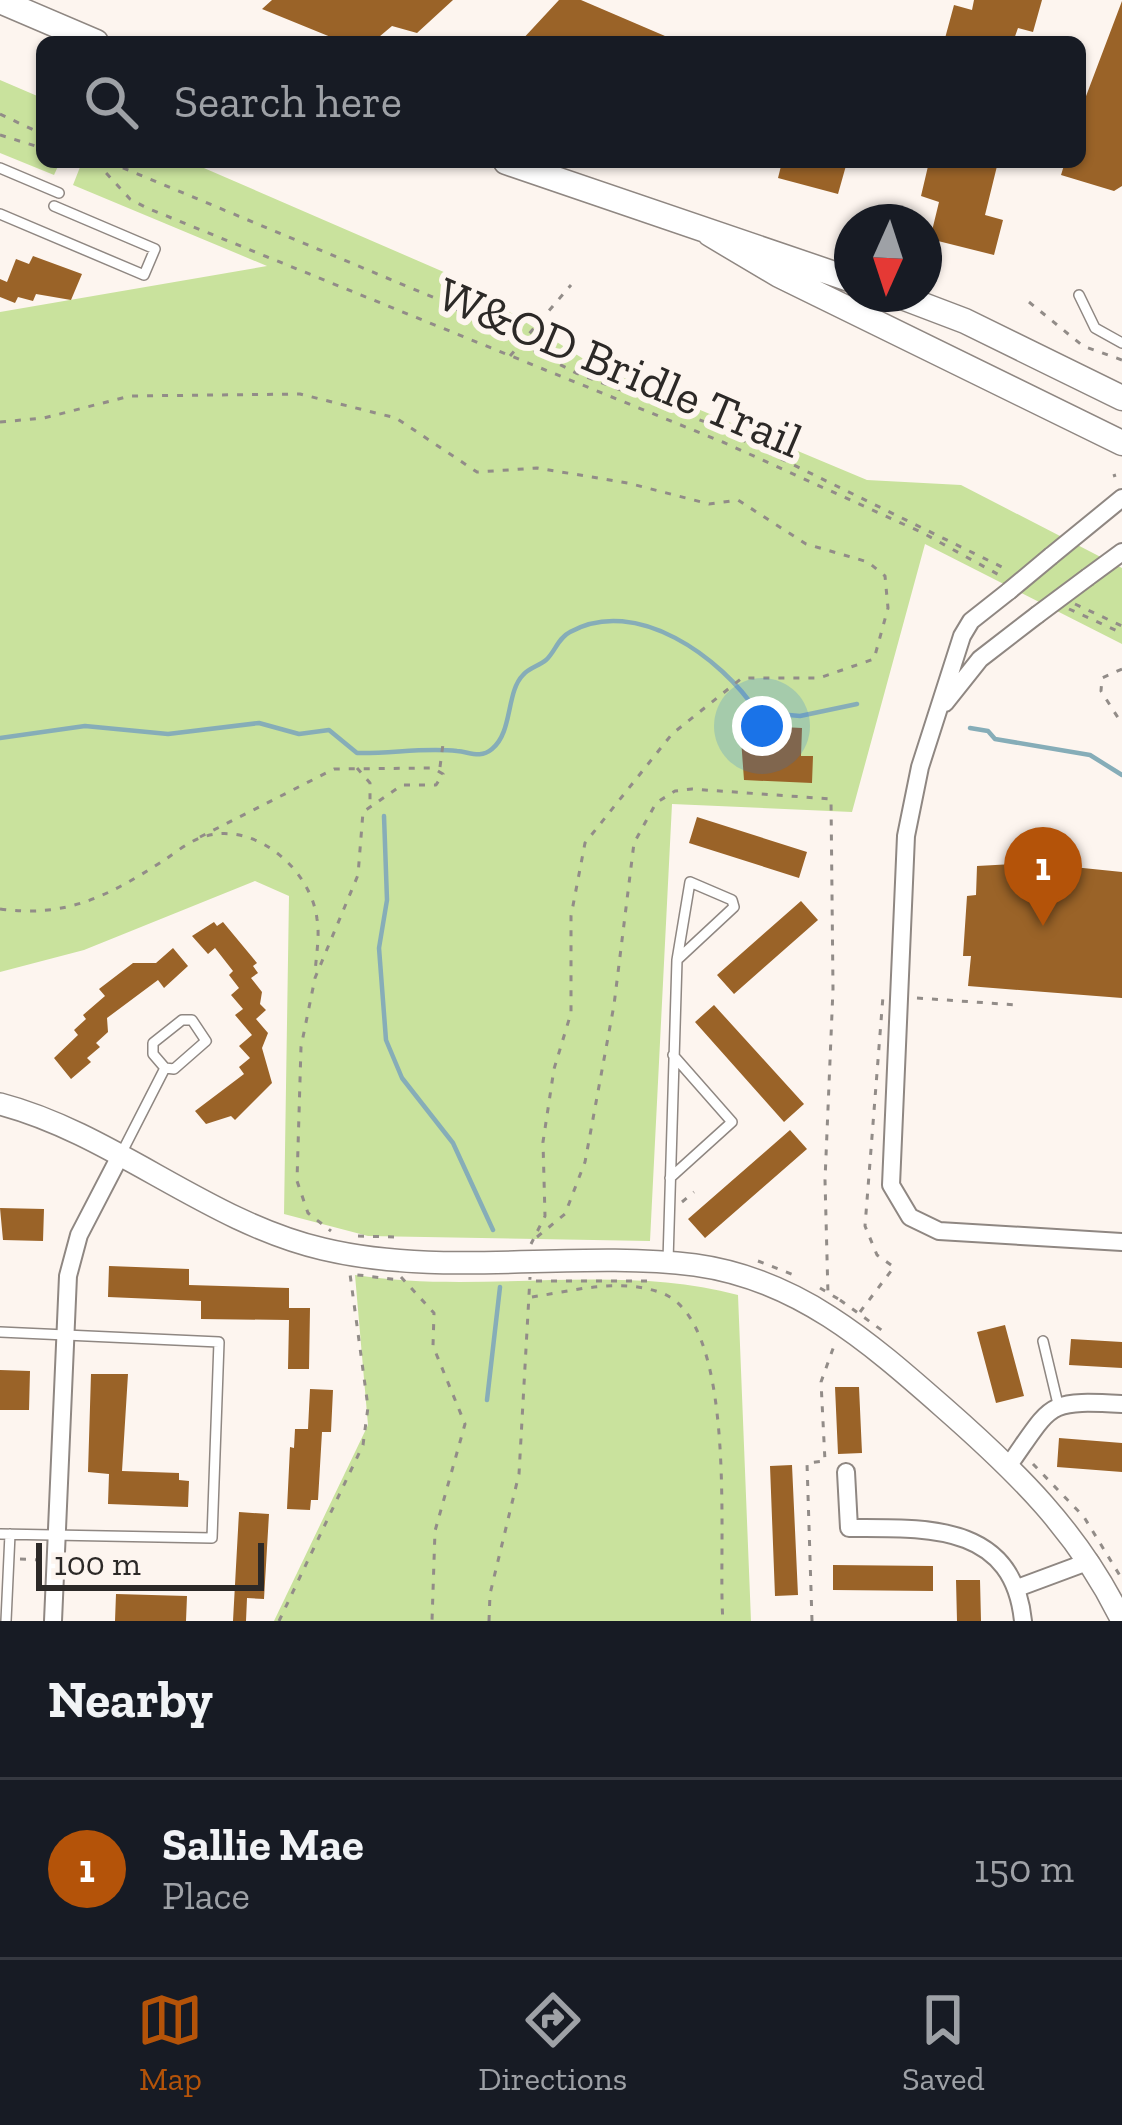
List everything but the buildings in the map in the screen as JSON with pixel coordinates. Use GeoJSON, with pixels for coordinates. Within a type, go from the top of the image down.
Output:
{"type":"FeatureCollection","features":[{"type":"Feature","properties":{"kind":"main road"},"geometry":{"type":"LineString","coordinates":[[0,1],[74,36]]}},
{"type":"Feature","properties":{"kind":"main road"},"geometry":{"type":"LineString","coordinates":[[523,168],[834,273]]}},
{"type":"Feature","properties":{"kind":"main road"},"geometry":{"type":"LineString","coordinates":[[710,234],[779,275],[1122,443]]}},
{"type":"Feature","properties":{"kind":"main road"},"geometry":{"type":"LineString","coordinates":[[941,312],[1122,398]]}},
{"type":"Feature","properties":{"kind":"street"},"geometry":{"type":"LineString","coordinates":[[1122,498],[1052,556],[1010,582],[971,621],[952,662],[920,767],[906,836],[889,996],[889,1168],[893,1193],[910,1217],[939,1231],[1122,1242]]}},
{"type":"Feature","properties":{"kind":"street"},"geometry":{"type":"LineString","coordinates":[[941,709],[980,659],[1122,552]]}},
{"type":"Feature","properties":{"kind":"street"},"geometry":{"type":"LineString","coordinates":[[0,1104],[39,1116],[257,1226],[343,1254],[764,1282],[828,1312],[1009,1465],[1090,1561],[1122,1621]]}},
{"type":"Feature","properties":{"kind":"street"},"geometry":{"type":"LineString","coordinates":[[53,1621],[63,1335],[74,1248],[119,1156]]}},
{"type":"Feature","properties":{"kind":"street"},"geometry":{"type":"LineString","coordinates":[[1009,1465],[1058,1404],[1122,1404]]}},
{"type":"Feature","properties":{"kind":"street"},"geometry":{"type":"LineString","coordinates":[[846,1472],[849,1528],[961,1536],[991,1551],[1020,1587],[1023,1621]]}},
{"type":"Feature","properties":{"kind":"street"},"geometry":{"type":"LineString","coordinates":[[1020,1587],[1090,1561]]}},
{"type":"Feature","properties":{"kind":"lane"},"geometry":{"type":"LineString","coordinates":[[0,169],[59,193]]}},
{"type":"Feature","properties":{"kind":"lane"},"geometry":{"type":"LineString","coordinates":[[0,214],[144,274],[155,248],[54,206]]}},
{"type":"Feature","properties":{"kind":"lane"},"geometry":{"type":"LineString","coordinates":[[1079,295],[1096,328],[1122,343]]}},
{"type":"Feature","properties":{"kind":"lane"},"geometry":{"type":"LineString","coordinates":[[667,1272],[677,960],[690,882],[732,900],[734,907],[677,960]]}},
{"type":"Feature","properties":{"kind":"lane"},"geometry":{"type":"LineString","coordinates":[[182,1020],[192,1020],[206,1041],[174,1069],[165,1068],[153,1054],[153,1043],[182,1020]]}},
{"type":"Feature","properties":{"kind":"lane"},"geometry":{"type":"LineString","coordinates":[[670,1178],[732,1122],[673,1055]]}},
{"type":"Feature","properties":{"kind":"lane"},"geometry":{"type":"LineString","coordinates":[[119,1156],[165,1068]]}},
{"type":"Feature","properties":{"kind":"lane"},"geometry":{"type":"LineString","coordinates":[[0,1332],[219,1342],[212,1538],[5,1534],[9,1559],[6,1621]]}},
{"type":"Feature","properties":{"kind":"lane"},"geometry":{"type":"LineString","coordinates":[[1043,1341],[1058,1404]]}},
{"type":"Feature","properties":{"kind":"path"},"geometry":{"type":"LineString","coordinates":[[0,114],[36,131]]}},
{"type":"Feature","properties":{"kind":"path"},"geometry":{"type":"LineString","coordinates":[[0,135],[36,146]]}},
{"type":"Feature","properties":{"kind":"path","name":"W&OD Bridle Trail"},"geometry":{"type":"LineString","coordinates":[[101,168],[130,200],[147,208],[724,443],[923,533],[1010,582]]}},
{"type":"Feature","properties":{"kind":"path"},"geometry":{"type":"LineString","coordinates":[[123,168],[435,298],[576,373],[708,423],[852,490],[1010,582]]}},
{"type":"Feature","properties":{"kind":"path"},"geometry":{"type":"LineString","coordinates":[[510,356],[571,285]]}},
{"type":"Feature","properties":{"kind":"path"},"geometry":{"type":"LineString","coordinates":[[1029,302],[1083,346],[1122,360]]}},
{"type":"Feature","properties":{"kind":"path"},"geometry":{"type":"LineString","coordinates":[[0,422],[44,418],[130,396],[300,394],[396,418],[476,472],[558,470],[695,502],[738,500],[806,544],[868,562],[885,576],[888,608],[874,659],[802,681],[763,675],[742,678],[672,734],[585,843],[571,916],[571,1013],[554,1069],[543,1142],[546,1209],[536,1238],[565,1214],[585,1162],[614,1005],[627,874],[646,816],[675,791],[692,789],[831,799],[833,965],[825,1274],[828,1295],[838,1299]]}},
{"type":"Feature","properties":{"kind":"path"},"geometry":{"type":"LineString","coordinates":[[1059,596],[1122,626]]}},
{"type":"Feature","properties":{"kind":"path"},"geometry":{"type":"LineString","coordinates":[[1053,601],[1122,633]]}},
{"type":"Feature","properties":{"kind":"path"},"geometry":{"type":"LineString","coordinates":[[1122,669],[1102,678],[1101,691],[1122,724]]}},
{"type":"Feature","properties":{"kind":"path"},"geometry":{"type":"LineString","coordinates":[[315,977],[355,885],[358,821],[370,803],[415,782],[436,785],[443,744]]}},
{"type":"Feature","properties":{"kind":"path"},"geometry":{"type":"LineString","coordinates":[[0,909],[47,913],[88,905],[200,837],[320,775],[357,768],[415,772],[440,768]]}},
{"type":"Feature","properties":{"kind":"path"},"geometry":{"type":"LineString","coordinates":[[357,768],[370,783],[370,803]]}},
{"type":"Feature","properties":{"kind":"path"},"geometry":{"type":"LineString","coordinates":[[415,772],[415,782]]}},
{"type":"Feature","properties":{"kind":"path"},"geometry":{"type":"LineString","coordinates":[[200,837],[249,837],[294,870],[318,921],[315,977],[301,1047],[296,1155],[301,1201],[327,1229],[397,1237]]}},
{"type":"Feature","properties":{"kind":"path"},"geometry":{"type":"LineString","coordinates":[[889,996],[1017,1005]]}},
{"type":"Feature","properties":{"kind":"path"},"geometry":{"type":"LineString","coordinates":[[534,1183],[546,1181]]}},
{"type":"Feature","properties":{"kind":"path"},"geometry":{"type":"LineString","coordinates":[[682,1202],[694,1192]]}},
{"type":"Feature","properties":{"kind":"path"},"geometry":{"type":"LineString","coordinates":[[535,1210],[546,1209]]}},
{"type":"Feature","properties":{"kind":"path"},"geometry":{"type":"LineString","coordinates":[[754,1260],[820,1288],[860,1312]]}},
{"type":"Feature","properties":{"kind":"path"},"geometry":{"type":"LineString","coordinates":[[489,1621],[490,1594],[519,1474],[530,1281],[667,1272]]}},
{"type":"Feature","properties":{"kind":"path"},"geometry":{"type":"LineString","coordinates":[[280,1621],[363,1445],[368,1407],[350,1274]]}},
{"type":"Feature","properties":{"kind":"path"},"geometry":{"type":"LineString","coordinates":[[401,1280],[434,1313],[435,1353],[465,1424],[436,1531],[432,1621]]}},
{"type":"Feature","properties":{"kind":"path"},"geometry":{"type":"LineString","coordinates":[[530,1297],[576,1287],[644,1289],[676,1300],[694,1322],[722,1449],[723,1621]]}},
{"type":"Feature","properties":{"kind":"path"},"geometry":{"type":"LineString","coordinates":[[9,1559],[54,1560]]}},
{"type":"Feature","properties":{"kind":"green space"},"geometry":{"type":"Polygon","coordinates":[[[0,80],[36,95],[36,168],[0,153],[0,80]]]}},
{"type":"Feature","properties":{"kind":"green space"},"geometry":{"type":"Polygon","coordinates":[[[80,168],[204,168],[453,276],[593,365],[867,480],[961,485],[1122,568],[1122,644],[925,544],[852,812],[672,804],[650,1241],[368,1236],[284,1214],[289,896],[255,881],[84,950],[0,972],[0,312],[267,266],[73,185],[80,168]]]}},
{"type":"Feature","properties":{"kind":"green space"},"geometry":{"type":"Polygon","coordinates":[[[355,1275],[451,1282],[644,1281],[738,1295],[751,1621],[274,1621],[368,1425],[355,1275]]]}},
{"type":"Feature","properties":{"kind":"waterway"},"geometry":{"type":"LineString","coordinates":[[0,738],[85,726],[168,734],[259,723],[299,734],[329,730],[357,753],[483,754],[499,742],[514,691],[525,673],[546,660],[570,632],[622,621],[649,627],[700,653],[757,712],[800,716],[857,704]]}},
{"type":"Feature","properties":{"kind":"waterway"},"geometry":{"type":"LineString","coordinates":[[970,728],[988,731],[995,739],[1090,755],[1122,775]]}},
{"type":"Feature","properties":{"kind":"waterway"},"geometry":{"type":"LineString","coordinates":[[384,816],[387,900],[379,948],[386,1040],[402,1078],[453,1143],[493,1230]]}},
{"type":"Feature","properties":{"kind":"waterway"},"geometry":{"type":"LineString","coordinates":[[487,1400],[500,1287]]}},
{"type":"Feature","properties":{"kind":"place","name":"Sallie Mae"},"geometry":{"type":"Point","coordinates":[1043,926]}}]}
